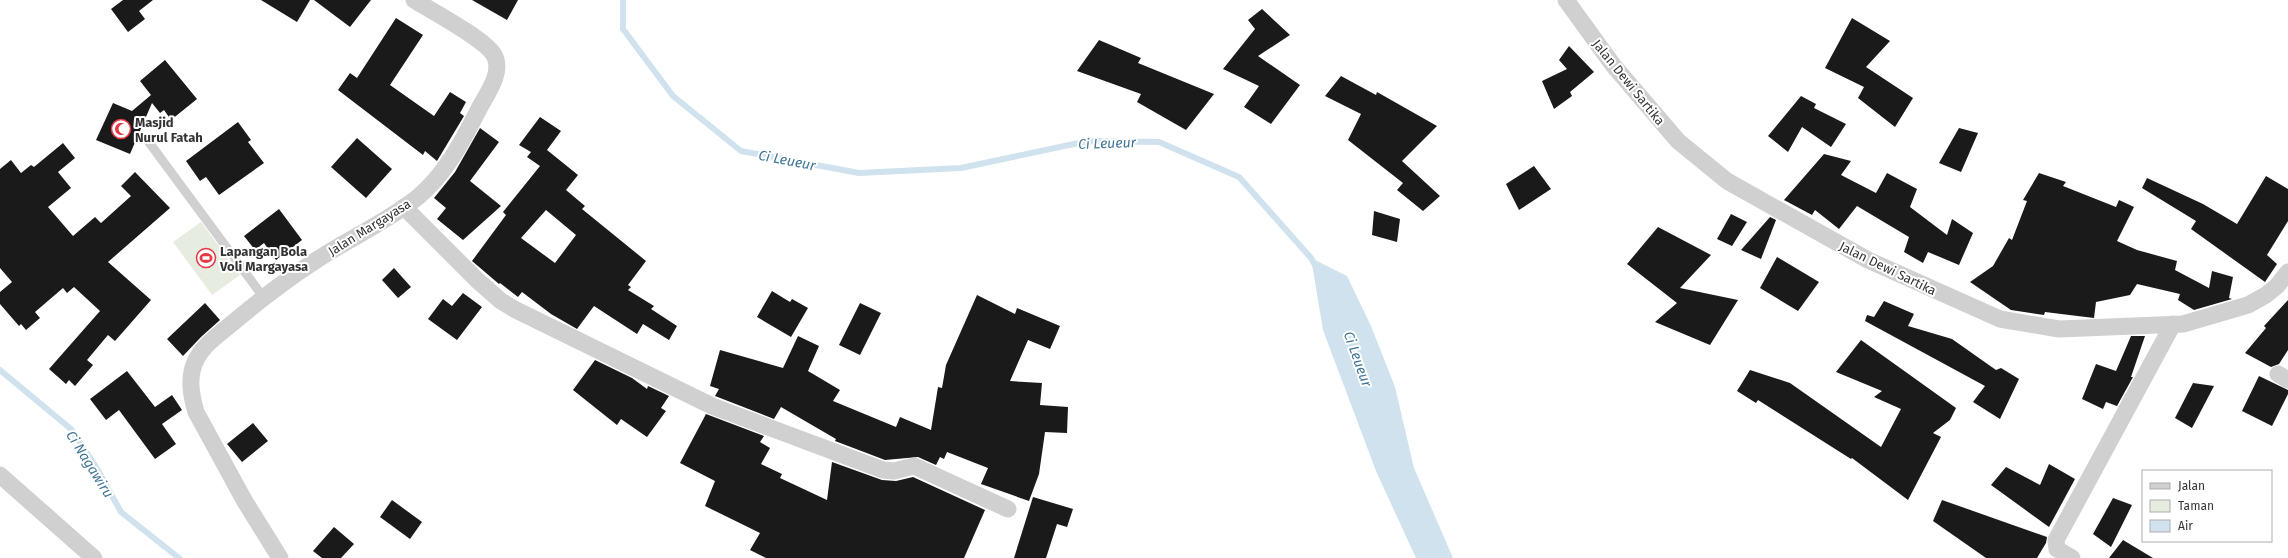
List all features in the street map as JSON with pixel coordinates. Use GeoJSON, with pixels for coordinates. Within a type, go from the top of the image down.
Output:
{"type":"FeatureCollection","features":[{"type":"Feature","properties":{"kind":"street","name":"Jalan Margayasa"},"geometry":{"type":"LineString","coordinates":[[280,558],[244,500],[196,412],[190,386],[195,362],[211,341],[264,298],[315,260],[404,207],[418,196],[453,156],[493,82],[496,64],[491,50],[485,44],[414,0]]}},
{"type":"Feature","properties":{"kind":"street","name":"Jalan Dewi Sartika"},"geometry":{"type":"LineString","coordinates":[[1566,0],[1613,65],[1678,141],[1727,181],[1868,260],[2000,319],[2059,329],[2195,322],[2248,305],[2277,286],[2288,272]]}},
{"type":"Feature","properties":{"kind":"street"},"geometry":{"type":"LineString","coordinates":[[404,207],[477,280],[502,301],[576,340],[724,411],[883,470],[894,471],[914,466],[1008,509]]}},
{"type":"Feature","properties":{"kind":"street"},"geometry":{"type":"LineString","coordinates":[[2072,558],[2057,549],[2056,540],[2173,324]]}},
{"type":"Feature","properties":{"kind":"street"},"geometry":{"type":"LineString","coordinates":[[0,475],[94,558]]}},
{"type":"Feature","properties":{"kind":"lane"},"geometry":{"type":"LineString","coordinates":[[148,141],[264,298]]}},
{"type":"Feature","properties":{"kind":"green space","name":"Lapangan Bola Voli Margayasa"},"geometry":{"type":"Polygon","coordinates":[[[201,222],[240,275],[212,295],[173,242],[201,222]]]}},
{"type":"Feature","properties":{"kind":"water"},"geometry":{"type":"Polygon","coordinates":[[[1311,258],[1347,276],[1371,326],[1395,387],[1414,468],[1453,558],[1416,558],[1376,471],[1323,330],[1311,258]]]}},
{"type":"Feature","properties":{"kind":"building"},"geometry":{"type":"Polygon","coordinates":[[[123,0],[153,0],[139,11],[145,19],[128,32],[111,9],[123,0]]]}},
{"type":"Feature","properties":{"kind":"building"},"geometry":{"type":"Polygon","coordinates":[[[261,0],[310,0],[297,22],[261,0]]]}},
{"type":"Feature","properties":{"kind":"building"},"geometry":{"type":"Polygon","coordinates":[[[314,0],[371,0],[350,27],[314,0]]]}},
{"type":"Feature","properties":{"kind":"building"},"geometry":{"type":"Polygon","coordinates":[[[472,0],[518,0],[507,20],[472,0]]]}},
{"type":"Feature","properties":{"kind":"building"},"geometry":{"type":"Polygon","coordinates":[[[1262,9],[1290,35],[1258,56],[1300,85],[1271,124],[1244,107],[1259,86],[1223,69],[1255,29],[1248,20],[1262,9]]]}},
{"type":"Feature","properties":{"kind":"building"},"geometry":{"type":"Polygon","coordinates":[[[396,18],[423,35],[390,85],[434,116],[450,92],[466,102],[460,113],[464,116],[437,161],[425,151],[423,155],[338,90],[350,73],[357,78],[396,18]]]}},
{"type":"Feature","properties":{"kind":"building"},"geometry":{"type":"Polygon","coordinates":[[[1852,18],[1890,41],[1866,67],[1913,98],[1895,127],[1858,98],[1864,87],[1825,68],[1852,18]]]}},
{"type":"Feature","properties":{"kind":"building"},"geometry":{"type":"Polygon","coordinates":[[[1099,40],[1141,58],[1138,63],[1214,94],[1186,130],[1137,102],[1141,94],[1077,71],[1099,40]]]}},
{"type":"Feature","properties":{"kind":"building"},"geometry":{"type":"Polygon","coordinates":[[[1569,46],[1594,72],[1570,92],[1572,96],[1554,109],[1542,81],[1567,69],[1559,60],[1569,46]]]}},
{"type":"Feature","properties":{"kind":"building"},"geometry":{"type":"Polygon","coordinates":[[[165,60],[197,99],[171,120],[164,110],[160,113],[152,103],[130,154],[96,140],[113,103],[132,111],[151,95],[140,81],[165,60]]]}},
{"type":"Feature","properties":{"kind":"building"},"geometry":{"type":"Polygon","coordinates":[[[1341,76],[1376,95],[1377,92],[1437,126],[1402,161],[1440,196],[1423,211],[1397,190],[1403,183],[1348,140],[1361,114],[1325,96],[1341,76]]]}},
{"type":"Feature","properties":{"kind":"building"},"geometry":{"type":"Polygon","coordinates":[[[1801,96],[1816,104],[1814,108],[1846,124],[1831,147],[1802,127],[1788,152],[1768,136],[1801,96]]]}},
{"type":"Feature","properties":{"kind":"building"},"geometry":{"type":"Polygon","coordinates":[[[540,117],[561,131],[547,150],[578,175],[566,190],[585,206],[582,209],[646,261],[628,285],[631,287],[628,290],[654,306],[651,309],[677,326],[669,340],[643,324],[637,334],[594,306],[577,329],[551,314],[522,292],[518,297],[500,283],[499,284],[472,261],[506,215],[503,212],[540,166],[527,157],[531,152],[519,145],[540,117]],[[546,210],[521,238],[555,263],[576,235],[546,210]]]}},
{"type":"Feature","properties":{"kind":"building"},"geometry":{"type":"Polygon","coordinates":[[[238,122],[251,140],[248,142],[264,163],[219,195],[206,177],[200,181],[186,161],[238,122]]]}},
{"type":"Feature","properties":{"kind":"building"},"geometry":{"type":"Polygon","coordinates":[[[480,128],[499,142],[470,181],[501,206],[463,240],[437,219],[446,208],[434,198],[455,172],[480,128]]]}},
{"type":"Feature","properties":{"kind":"building"},"geometry":{"type":"Polygon","coordinates":[[[1959,128],[1978,133],[1961,172],[1939,163],[1959,128]]]}},
{"type":"Feature","properties":{"kind":"building"},"geometry":{"type":"Polygon","coordinates":[[[357,138],[392,169],[366,198],[331,167],[357,138]]]}},
{"type":"Feature","properties":{"kind":"building"},"geometry":{"type":"Polygon","coordinates":[[[63,143],[75,158],[58,172],[71,188],[48,207],[73,236],[95,217],[101,223],[131,196],[121,186],[135,172],[170,208],[108,262],[151,300],[115,341],[108,335],[87,360],[93,365],[75,386],[69,380],[66,384],[49,369],[100,311],[74,287],[67,293],[63,288],[35,312],[40,318],[26,330],[21,324],[19,326],[0,304],[0,292],[12,282],[0,268],[0,169],[11,160],[21,173],[31,165],[34,167],[63,143]]]}},
{"type":"Feature","properties":{"kind":"building"},"geometry":{"type":"Polygon","coordinates":[[[1824,154],[1851,161],[1841,175],[1876,193],[1887,173],[1917,189],[1910,207],[1947,235],[1952,219],[1973,233],[1959,265],[1928,252],[1923,263],[1904,252],[1909,237],[1857,206],[1839,229],[1815,210],[1812,215],[1784,200],[1824,154]]]}},
{"type":"Feature","properties":{"kind":"building"},"geometry":{"type":"Polygon","coordinates":[[[1534,166],[1551,189],[1519,210],[1506,184],[1534,166]]]}},
{"type":"Feature","properties":{"kind":"building"},"geometry":{"type":"Polygon","coordinates":[[[2039,173],[2066,182],[2063,186],[2116,207],[2119,200],[2134,207],[2117,241],[2137,250],[2177,261],[2175,270],[2209,288],[2212,271],[2233,277],[2229,298],[2232,299],[2194,310],[2178,300],[2180,294],[2137,284],[2130,295],[2096,302],[2094,318],[2045,312],[2044,315],[2011,310],[1970,282],[1993,266],[2009,238],[2012,240],[2027,201],[2023,200],[2039,173]]]}},
{"type":"Feature","properties":{"kind":"building"},"geometry":{"type":"Polygon","coordinates":[[[2266,176],[2288,189],[2288,221],[2267,255],[2277,264],[2265,282],[2191,229],[2196,221],[2142,188],[2147,178],[2203,204],[2237,224],[2266,176]]]}},
{"type":"Feature","properties":{"kind":"building"},"geometry":{"type":"Polygon","coordinates":[[[279,209],[302,240],[276,260],[264,243],[255,250],[244,236],[279,209]]]}},
{"type":"Feature","properties":{"kind":"building"},"geometry":{"type":"Polygon","coordinates":[[[1374,211],[1400,219],[1397,242],[1372,235],[1374,211]]]}},
{"type":"Feature","properties":{"kind":"building"},"geometry":{"type":"Polygon","coordinates":[[[1731,214],[1747,222],[1732,246],[1717,239],[1731,214]]]}},
{"type":"Feature","properties":{"kind":"building"},"geometry":{"type":"Polygon","coordinates":[[[1770,217],[1776,220],[1761,259],[1741,250],[1770,217]]]}},
{"type":"Feature","properties":{"kind":"building"},"geometry":{"type":"Polygon","coordinates":[[[1658,227],[1711,255],[1680,288],[1738,300],[1710,345],[1655,322],[1677,303],[1627,264],[1658,227]]]}},
{"type":"Feature","properties":{"kind":"building"},"geometry":{"type":"Polygon","coordinates":[[[1777,257],[1819,282],[1798,311],[1760,288],[1777,257]]]}},
{"type":"Feature","properties":{"kind":"building"},"geometry":{"type":"Polygon","coordinates":[[[394,268],[411,287],[398,298],[382,280],[394,268]]]}},
{"type":"Feature","properties":{"kind":"building"},"geometry":{"type":"Polygon","coordinates":[[[772,291],[790,302],[792,299],[808,308],[791,337],[757,317],[772,291]]]}},
{"type":"Feature","properties":{"kind":"building"},"geometry":{"type":"Polygon","coordinates":[[[463,293],[482,307],[457,340],[428,319],[443,299],[452,306],[463,293]]]}},
{"type":"Feature","properties":{"kind":"building"},"geometry":{"type":"Polygon","coordinates":[[[977,295],[1015,314],[1017,308],[1060,326],[1050,349],[1028,340],[1010,381],[1042,383],[1040,405],[1068,407],[1067,433],[1045,432],[1039,474],[1029,501],[981,484],[988,468],[947,452],[944,459],[940,457],[936,465],[918,457],[885,460],[835,441],[836,439],[781,407],[774,419],[715,396],[719,389],[710,386],[720,350],[783,368],[798,336],[819,346],[808,371],[840,390],[833,401],[896,427],[900,417],[931,430],[938,387],[942,388],[946,365],[977,295]]]}},
{"type":"Feature","properties":{"kind":"building"},"geometry":{"type":"Polygon","coordinates":[[[2288,300],[2288,350],[2279,364],[2271,367],[2245,353],[2266,328],[2264,326],[2288,300]]]}},
{"type":"Feature","properties":{"kind":"building"},"geometry":{"type":"Polygon","coordinates":[[[1884,301],[1914,314],[1908,326],[1952,339],[1996,370],[2001,368],[2019,379],[2000,419],[1973,402],[1985,386],[1865,321],[1867,315],[1874,317],[1884,301]]]}},
{"type":"Feature","properties":{"kind":"building"},"geometry":{"type":"Polygon","coordinates":[[[205,303],[220,320],[183,356],[167,339],[205,303]]]}},
{"type":"Feature","properties":{"kind":"building"},"geometry":{"type":"Polygon","coordinates":[[[860,303],[881,313],[860,355],[839,345],[860,303]]]}},
{"type":"Feature","properties":{"kind":"building"},"geometry":{"type":"Polygon","coordinates":[[[2131,336],[2145,336],[2131,377],[2133,377],[2117,406],[2106,402],[2103,409],[2082,399],[2096,364],[2116,371],[2131,336]]]}},
{"type":"Feature","properties":{"kind":"building"},"geometry":{"type":"Polygon","coordinates":[[[1861,340],[1956,408],[1950,420],[1933,433],[1941,437],[1908,500],[1852,458],[1851,459],[1758,400],[1756,403],[1737,391],[1750,370],[1790,383],[1881,447],[1901,409],[1874,397],[1882,391],[1836,372],[1861,340]]]}},
{"type":"Feature","properties":{"kind":"building"},"geometry":{"type":"Polygon","coordinates":[[[595,360],[632,378],[647,389],[648,386],[669,396],[661,408],[666,411],[647,437],[621,419],[617,425],[573,390],[595,360]]]}},
{"type":"Feature","properties":{"kind":"building"},"geometry":{"type":"Polygon","coordinates":[[[127,371],[155,407],[172,395],[182,410],[162,424],[176,444],[155,459],[119,410],[106,420],[90,399],[127,371]]]}},
{"type":"Feature","properties":{"kind":"building"},"geometry":{"type":"Polygon","coordinates":[[[2259,376],[2288,390],[2288,394],[2272,426],[2242,411],[2259,376]]]}},
{"type":"Feature","properties":{"kind":"building"},"geometry":{"type":"Polygon","coordinates":[[[2193,383],[2214,386],[2192,428],[2175,418],[2193,383]]]}},
{"type":"Feature","properties":{"kind":"building"},"geometry":{"type":"Polygon","coordinates":[[[706,414],[764,436],[760,442],[770,448],[761,464],[782,474],[780,478],[827,500],[832,462],[882,480],[896,481],[913,477],[985,510],[964,558],[766,558],[750,550],[760,533],[705,506],[715,481],[680,463],[706,414]]]}},
{"type":"Feature","properties":{"kind":"building"},"geometry":{"type":"Polygon","coordinates":[[[253,423],[268,441],[242,462],[227,444],[253,423]]]}},
{"type":"Feature","properties":{"kind":"building"},"geometry":{"type":"Polygon","coordinates":[[[2049,464],[2075,479],[2049,527],[1991,485],[2006,467],[2040,485],[2049,464]]]}},
{"type":"Feature","properties":{"kind":"building"},"geometry":{"type":"Polygon","coordinates":[[[1033,497],[1073,509],[1067,527],[1057,524],[1046,558],[1014,558],[1033,497]]]}},
{"type":"Feature","properties":{"kind":"building"},"geometry":{"type":"Polygon","coordinates":[[[2113,498],[2132,505],[2111,547],[2093,534],[2113,498]]]}},
{"type":"Feature","properties":{"kind":"building"},"geometry":{"type":"Polygon","coordinates":[[[392,500],[422,522],[410,539],[380,517],[392,500]]]}},
{"type":"Feature","properties":{"kind":"building"},"geometry":{"type":"Polygon","coordinates":[[[1942,500],[2047,537],[2046,543],[2037,558],[1986,558],[1933,521],[1942,500]]]}},
{"type":"Feature","properties":{"kind":"building"},"geometry":{"type":"Polygon","coordinates":[[[334,527],[354,544],[341,558],[322,558],[313,551],[334,527]]]}},
{"type":"Feature","properties":{"kind":"building"},"geometry":{"type":"Polygon","coordinates":[[[2123,540],[2153,558],[2109,558],[2123,540]]]}},
{"type":"Feature","properties":{"kind":"waterway","name":"Ci Leueur"},"geometry":{"type":"LineString","coordinates":[[623,0],[623,29],[673,96],[741,151],[859,173],[961,168],[1088,141],[1159,142],[1239,177],[1311,258],[1315,265]]}},
{"type":"Feature","properties":{"kind":"waterway","name":"Ci Nagawiru"},"geometry":{"type":"LineString","coordinates":[[0,370],[71,429],[96,467],[121,512],[179,558]]}},
{"type":"Feature","properties":{"kind":"place","name":"Masjid Nurul Fatah"},"geometry":{"type":"Point","coordinates":[121,129]}},
{"type":"Feature","properties":{"kind":"place","name":"Lapangan Bola Voli Margayasa"},"geometry":{"type":"Point","coordinates":[206,258]}}]}
